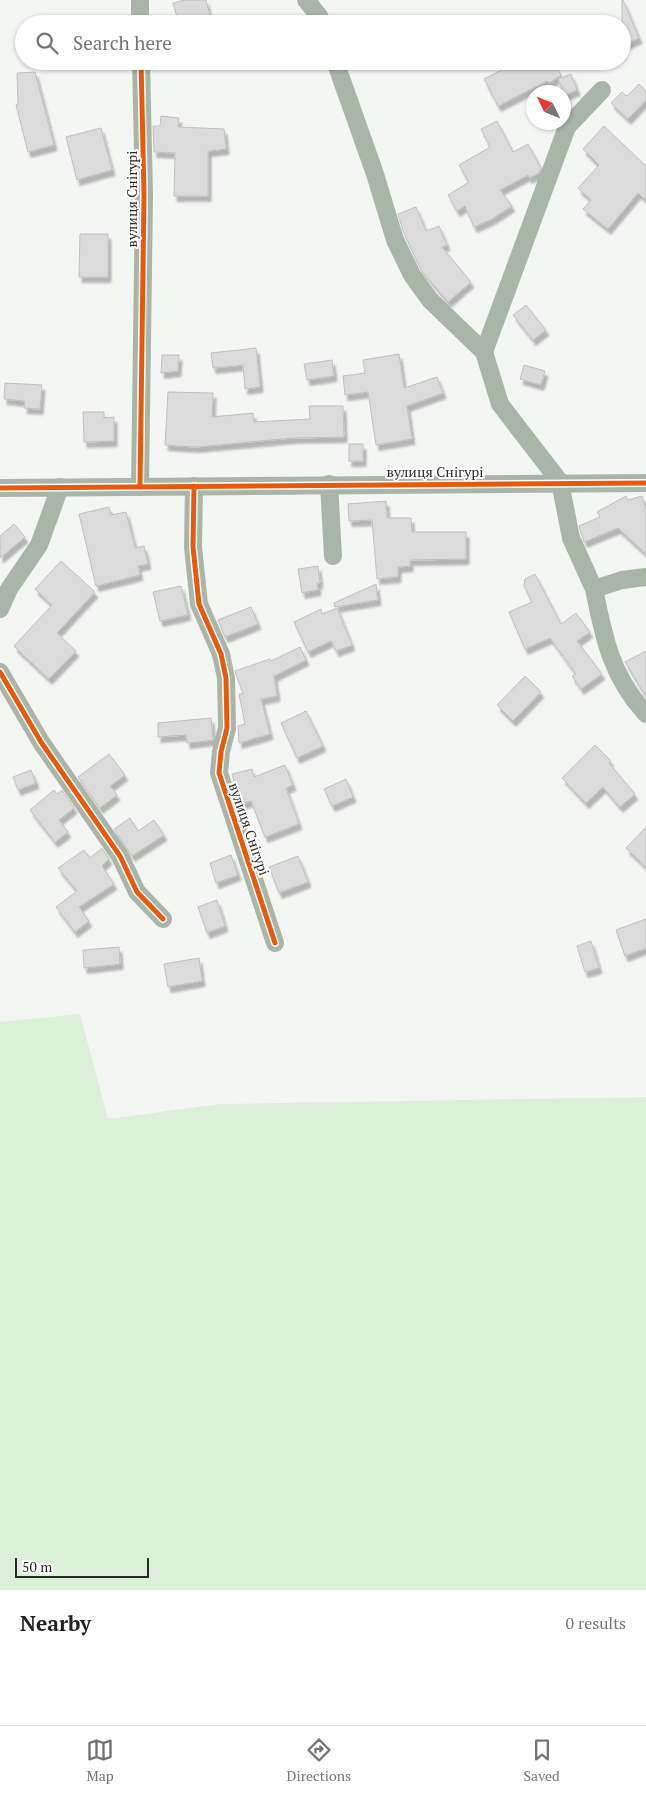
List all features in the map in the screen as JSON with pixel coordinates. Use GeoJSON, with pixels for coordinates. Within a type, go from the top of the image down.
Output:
{"type":"FeatureCollection","features":[{"type":"Feature","properties":{"kind":"street"},"geometry":{"type":"LineString","coordinates":[[140,0],[140,15]]}},
{"type":"Feature","properties":{"kind":"street"},"geometry":{"type":"LineString","coordinates":[[306,0],[318,15]]}},
{"type":"Feature","properties":{"kind":"street","name":"вулиця Снігурі"},"geometry":{"type":"LineString","coordinates":[[140,70],[144,205],[140,487]]}},
{"type":"Feature","properties":{"kind":"street"},"geometry":{"type":"LineString","coordinates":[[338,70],[395,240],[412,275],[430,300],[484,352],[500,404],[560,482],[571,538],[594,589],[609,654],[628,695],[646,714]]}},
{"type":"Feature","properties":{"kind":"street"},"geometry":{"type":"LineString","coordinates":[[484,352],[567,127],[602,90]]}},
{"type":"Feature","properties":{"kind":"street","name":"вулиця Снігурі"},"geometry":{"type":"LineString","coordinates":[[0,488],[560,482],[646,483]]}},
{"type":"Feature","properties":{"kind":"street"},"geometry":{"type":"LineString","coordinates":[[329,484],[333,556]]}},
{"type":"Feature","properties":{"kind":"street","name":"вулиця Снігурі"},"geometry":{"type":"LineString","coordinates":[[194,486],[193,547],[198,604],[220,654],[226,678],[227,728],[220,752],[219,774],[275,943]]}},
{"type":"Feature","properties":{"kind":"street"},"geometry":{"type":"LineString","coordinates":[[0,610],[9,589],[39,545],[60,487]]}},
{"type":"Feature","properties":{"kind":"street"},"geometry":{"type":"LineString","coordinates":[[594,589],[622,580],[646,577]]}},
{"type":"Feature","properties":{"kind":"street"},"geometry":{"type":"LineString","coordinates":[[0,672],[41,742],[120,856],[136,892],[163,919]]}},
{"type":"Feature","properties":{"kind":"green space"},"geometry":{"type":"Polygon","coordinates":[[[80,1014],[108,1119],[220,1104],[646,1097],[646,1590],[0,1590],[0,1022],[80,1014]]]}},
{"type":"Feature","properties":{"kind":"building"},"geometry":{"type":"Polygon","coordinates":[[[185,0],[206,0],[210,15],[176,15],[173,3],[185,0]]]}},
{"type":"Feature","properties":{"kind":"building"},"geometry":{"type":"Polygon","coordinates":[[[623,0],[629,15],[622,15],[623,0]]]}},
{"type":"Feature","properties":{"kind":"building"},"geometry":{"type":"Polygon","coordinates":[[[631,19],[639,38],[631,42],[631,19]]]}},
{"type":"Feature","properties":{"kind":"building"},"geometry":{"type":"Polygon","coordinates":[[[502,70],[558,70],[561,75],[549,83],[547,81],[539,85],[526,85],[526,92],[498,106],[484,79],[502,70]]]}},
{"type":"Feature","properties":{"kind":"building"},"geometry":{"type":"Polygon","coordinates":[[[35,72],[54,145],[28,152],[16,105],[18,104],[17,73],[35,72]]]}},
{"type":"Feature","properties":{"kind":"building"},"geometry":{"type":"Polygon","coordinates":[[[571,74],[577,90],[571,92],[571,85],[561,85],[558,79],[571,74]]]}},
{"type":"Feature","properties":{"kind":"building"},"geometry":{"type":"Polygon","coordinates":[[[639,84],[646,91],[646,100],[628,119],[611,103],[622,92],[627,96],[639,84]]]}},
{"type":"Feature","properties":{"kind":"building"},"geometry":{"type":"Polygon","coordinates":[[[161,116],[179,118],[178,127],[224,129],[226,149],[208,151],[208,196],[174,196],[175,153],[154,152],[153,126],[160,126],[161,116]]]}},
{"type":"Feature","properties":{"kind":"building"},"geometry":{"type":"Polygon","coordinates":[[[497,121],[513,152],[528,144],[541,168],[539,173],[529,178],[528,175],[500,190],[512,206],[492,219],[474,227],[465,206],[457,211],[448,195],[469,182],[459,165],[490,147],[481,129],[497,121]]]}},
{"type":"Feature","properties":{"kind":"building"},"geometry":{"type":"Polygon","coordinates":[[[604,126],[646,166],[646,200],[638,193],[608,229],[583,209],[591,200],[578,188],[599,165],[583,149],[604,126]]]}},
{"type":"Feature","properties":{"kind":"building"},"geometry":{"type":"Polygon","coordinates":[[[101,128],[112,170],[77,180],[66,137],[101,128]]]}},
{"type":"Feature","properties":{"kind":"building"},"geometry":{"type":"Polygon","coordinates":[[[416,207],[426,231],[439,226],[447,245],[442,247],[471,282],[448,302],[421,270],[403,231],[398,214],[416,207]]]}},
{"type":"Feature","properties":{"kind":"building"},"geometry":{"type":"Polygon","coordinates":[[[80,234],[108,234],[108,277],[79,277],[80,234]]]}},
{"type":"Feature","properties":{"kind":"building"},"geometry":{"type":"Polygon","coordinates":[[[526,305],[546,330],[533,340],[513,315],[526,305]]]}},
{"type":"Feature","properties":{"kind":"building"},"geometry":{"type":"Polygon","coordinates":[[[256,348],[260,387],[245,389],[243,365],[213,368],[211,353],[256,348]]]}},
{"type":"Feature","properties":{"kind":"building"},"geometry":{"type":"Polygon","coordinates":[[[399,354],[404,388],[437,377],[443,393],[407,406],[412,439],[376,445],[368,392],[345,395],[343,376],[365,373],[363,360],[399,354]]]}},
{"type":"Feature","properties":{"kind":"building"},"geometry":{"type":"Polygon","coordinates":[[[162,355],[179,355],[178,371],[161,373],[162,355]]]}},
{"type":"Feature","properties":{"kind":"building"},"geometry":{"type":"Polygon","coordinates":[[[332,360],[334,376],[307,380],[304,364],[332,360]]]}},
{"type":"Feature","properties":{"kind":"building"},"geometry":{"type":"Polygon","coordinates":[[[524,365],[545,371],[541,385],[520,379],[524,365]]]}},
{"type":"Feature","properties":{"kind":"building"},"geometry":{"type":"Polygon","coordinates":[[[5,383],[42,385],[40,409],[24,408],[25,401],[4,399],[5,383]]]}},
{"type":"Feature","properties":{"kind":"building"},"geometry":{"type":"Polygon","coordinates":[[[168,392],[213,393],[212,417],[253,413],[254,422],[310,419],[309,406],[343,406],[344,437],[292,438],[196,447],[165,445],[168,392]]]}},
{"type":"Feature","properties":{"kind":"building"},"geometry":{"type":"Polygon","coordinates":[[[83,412],[104,412],[104,418],[114,417],[114,441],[84,442],[83,412]]]}},
{"type":"Feature","properties":{"kind":"building"},"geometry":{"type":"Polygon","coordinates":[[[349,444],[363,444],[363,461],[349,461],[349,444]]]}},
{"type":"Feature","properties":{"kind":"building"},"geometry":{"type":"Polygon","coordinates":[[[626,496],[628,500],[642,496],[646,510],[646,554],[618,528],[584,542],[579,526],[600,517],[597,512],[626,496]]]}},
{"type":"Feature","properties":{"kind":"building"},"geometry":{"type":"Polygon","coordinates":[[[386,501],[387,518],[411,518],[412,532],[466,532],[466,559],[410,560],[410,566],[398,567],[398,577],[377,579],[372,520],[349,521],[348,504],[386,501]]]}},
{"type":"Feature","properties":{"kind":"building"},"geometry":{"type":"Polygon","coordinates":[[[109,507],[111,515],[126,512],[135,548],[144,546],[148,564],[138,566],[140,575],[96,586],[79,514],[109,507]]]}},
{"type":"Feature","properties":{"kind":"building"},"geometry":{"type":"Polygon","coordinates":[[[14,524],[25,537],[0,558],[0,536],[14,524]]]}},
{"type":"Feature","properties":{"kind":"building"},"geometry":{"type":"Polygon","coordinates":[[[61,561],[95,592],[57,633],[76,651],[49,679],[14,646],[52,605],[35,589],[61,561]]]}},
{"type":"Feature","properties":{"kind":"building"},"geometry":{"type":"Polygon","coordinates":[[[318,566],[320,583],[317,583],[318,590],[302,593],[298,569],[318,566]]]}},
{"type":"Feature","properties":{"kind":"building"},"geometry":{"type":"Polygon","coordinates":[[[535,574],[561,624],[576,613],[590,632],[577,641],[602,674],[581,689],[572,676],[576,674],[550,638],[525,649],[509,612],[532,602],[524,586],[525,579],[535,574]]]}},
{"type":"Feature","properties":{"kind":"building"},"geometry":{"type":"Polygon","coordinates":[[[376,584],[378,600],[335,607],[334,603],[376,584]]]}},
{"type":"Feature","properties":{"kind":"building"},"geometry":{"type":"Polygon","coordinates":[[[181,586],[188,615],[160,621],[153,592],[181,586]]]}},
{"type":"Feature","properties":{"kind":"building"},"geometry":{"type":"Polygon","coordinates":[[[251,607],[258,624],[225,637],[218,620],[251,607]]]}},
{"type":"Feature","properties":{"kind":"building"},"geometry":{"type":"Polygon","coordinates":[[[337,608],[352,645],[336,651],[331,641],[308,652],[294,622],[321,609],[322,614],[337,608]]]}},
{"type":"Feature","properties":{"kind":"building"},"geometry":{"type":"Polygon","coordinates":[[[300,647],[306,660],[274,676],[277,696],[261,699],[270,734],[239,743],[238,726],[245,724],[239,694],[243,694],[235,671],[270,659],[271,661],[300,647]]]}},
{"type":"Feature","properties":{"kind":"building"},"geometry":{"type":"Polygon","coordinates":[[[646,651],[646,697],[625,662],[646,651]]]}},
{"type":"Feature","properties":{"kind":"building"},"geometry":{"type":"Polygon","coordinates":[[[525,676],[541,692],[513,721],[497,705],[525,676]]]}},
{"type":"Feature","properties":{"kind":"building"},"geometry":{"type":"Polygon","coordinates":[[[306,711],[323,746],[297,758],[281,723],[306,711]]]}},
{"type":"Feature","properties":{"kind":"building"},"geometry":{"type":"Polygon","coordinates":[[[211,718],[213,740],[187,743],[186,735],[158,737],[158,723],[211,718]]]}},
{"type":"Feature","properties":{"kind":"building"},"geometry":{"type":"Polygon","coordinates":[[[595,745],[611,761],[609,763],[635,794],[620,807],[603,787],[586,803],[562,778],[595,745]]]}},
{"type":"Feature","properties":{"kind":"building"},"geometry":{"type":"Polygon","coordinates":[[[109,754],[125,775],[110,786],[117,795],[100,808],[78,777],[109,754]]]}},
{"type":"Feature","properties":{"kind":"building"},"geometry":{"type":"Polygon","coordinates":[[[285,765],[293,785],[286,788],[299,824],[265,837],[251,801],[240,804],[232,774],[252,769],[254,777],[285,765]]]}},
{"type":"Feature","properties":{"kind":"building"},"geometry":{"type":"Polygon","coordinates":[[[31,770],[36,783],[18,790],[13,777],[31,770]]]}},
{"type":"Feature","properties":{"kind":"building"},"geometry":{"type":"Polygon","coordinates":[[[346,779],[353,797],[332,806],[324,789],[346,779]]]}},
{"type":"Feature","properties":{"kind":"building"},"geometry":{"type":"Polygon","coordinates":[[[54,790],[57,794],[62,790],[74,808],[59,820],[68,832],[55,842],[30,810],[54,790]]]}},
{"type":"Feature","properties":{"kind":"building"},"geometry":{"type":"Polygon","coordinates":[[[130,818],[138,831],[154,820],[164,835],[132,856],[114,829],[130,818]]]}},
{"type":"Feature","properties":{"kind":"building"},"geometry":{"type":"Polygon","coordinates":[[[646,827],[646,867],[626,848],[646,827]]]}},
{"type":"Feature","properties":{"kind":"building"},"geometry":{"type":"Polygon","coordinates":[[[102,848],[109,859],[102,866],[114,884],[79,907],[89,921],[75,932],[56,907],[77,891],[58,868],[84,850],[90,858],[102,848]]]}},
{"type":"Feature","properties":{"kind":"building"},"geometry":{"type":"Polygon","coordinates":[[[231,855],[238,875],[216,883],[210,863],[231,855]]]}},
{"type":"Feature","properties":{"kind":"building"},"geometry":{"type":"Polygon","coordinates":[[[298,856],[308,882],[279,893],[269,867],[298,856]]]}},
{"type":"Feature","properties":{"kind":"building"},"geometry":{"type":"Polygon","coordinates":[[[217,900],[225,926],[207,933],[198,907],[217,900]]]}},
{"type":"Feature","properties":{"kind":"building"},"geometry":{"type":"Polygon","coordinates":[[[646,919],[646,948],[625,956],[616,930],[646,919]]]}},
{"type":"Feature","properties":{"kind":"building"},"geometry":{"type":"Polygon","coordinates":[[[591,941],[599,968],[585,972],[577,946],[591,941]]]}},
{"type":"Feature","properties":{"kind":"building"},"geometry":{"type":"Polygon","coordinates":[[[119,947],[120,964],[84,968],[83,950],[119,947]]]}},
{"type":"Feature","properties":{"kind":"building"},"geometry":{"type":"Polygon","coordinates":[[[199,958],[202,981],[168,987],[164,964],[199,958]]]}},
{"type":"Feature","properties":{"kind":"cycle path"},"geometry":{"type":"LineString","coordinates":[[140,487],[144,195],[141,70]]}},
{"type":"Feature","properties":{"kind":"cycle path"},"geometry":{"type":"LineString","coordinates":[[0,488],[646,483]]}},
{"type":"Feature","properties":{"kind":"cycle path"},"geometry":{"type":"LineString","coordinates":[[194,486],[193,547],[199,604],[221,654],[226,678],[227,728],[221,752],[219,773],[275,943]]}},
{"type":"Feature","properties":{"kind":"cycle path"},"geometry":{"type":"LineString","coordinates":[[0,672],[41,742],[120,856],[137,892],[163,919]]}}]}
